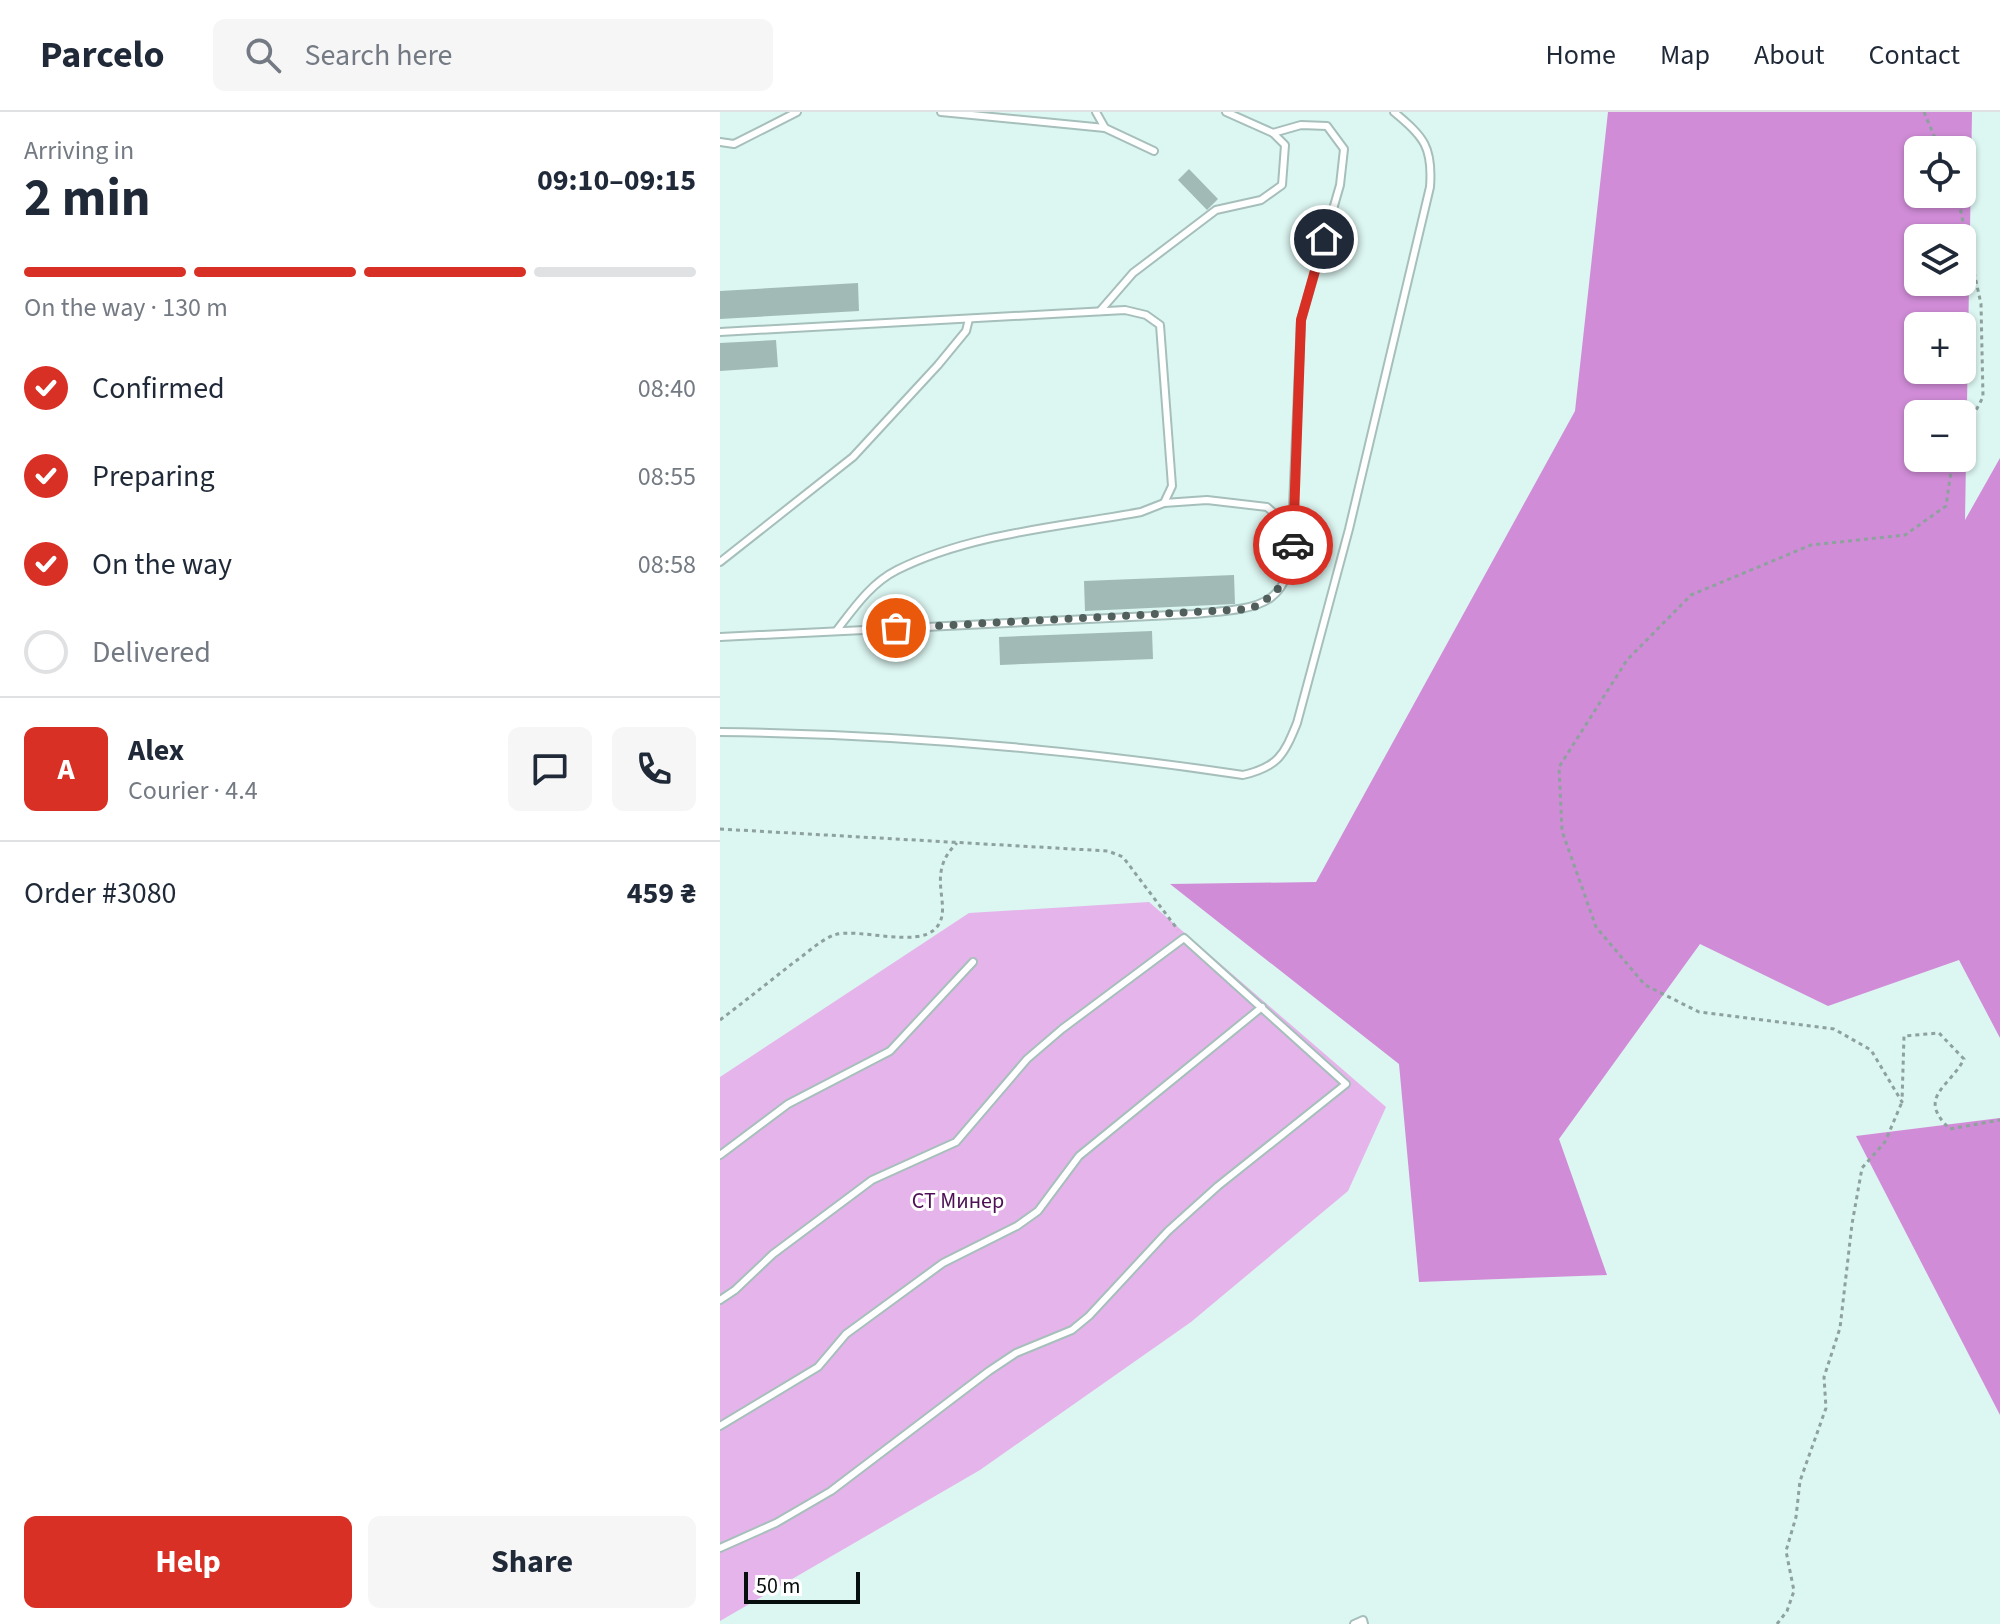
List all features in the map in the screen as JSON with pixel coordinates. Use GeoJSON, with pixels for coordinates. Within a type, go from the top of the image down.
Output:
{"type":"FeatureCollection","features":[{"type":"Feature","properties":{"kind":"lane"},"geometry":{"type":"LineString","coordinates":[[720,142],[734,144],[797,112]]}},
{"type":"Feature","properties":{"kind":"lane"},"geometry":{"type":"LineString","coordinates":[[941,112],[1105,128],[1154,151]]}},
{"type":"Feature","properties":{"kind":"lane"},"geometry":{"type":"LineString","coordinates":[[1096,112],[1105,128]]}},
{"type":"Feature","properties":{"kind":"lane"},"geometry":{"type":"LineString","coordinates":[[1100,311],[1133,273],[1216,210],[1261,200],[1282,185],[1285,145],[1273,133],[1226,112]]}},
{"type":"Feature","properties":{"kind":"lane"},"geometry":{"type":"LineString","coordinates":[[720,732],[825,734],[1048,751],[1243,775],[1267,769],[1285,751],[1297,723],[1349,529],[1430,187],[1432,159],[1421,135],[1394,112]]}},
{"type":"Feature","properties":{"kind":"lane"},"geometry":{"type":"LineString","coordinates":[[720,637],[1250,609],[1273,597],[1293,564],[1301,320],[1340,185],[1344,149],[1327,126],[1301,125],[1273,133]]}},
{"type":"Feature","properties":{"kind":"lane"},"geometry":{"type":"LineString","coordinates":[[720,332],[1125,310],[1146,315],[1160,325],[1172,486],[1164,503]]}},
{"type":"Feature","properties":{"kind":"lane"},"geometry":{"type":"LineString","coordinates":[[720,562],[853,457],[938,365],[966,331],[969,319]]}},
{"type":"Feature","properties":{"kind":"lane"},"geometry":{"type":"LineString","coordinates":[[837,630],[865,594],[895,571],[966,544],[1141,512],[1164,503],[1207,500],[1267,507],[1292,529]]}},
{"type":"Feature","properties":{"kind":"lane"},"geometry":{"type":"LineString","coordinates":[[720,1300],[773,1254],[872,1180],[956,1142],[1027,1059],[1184,938],[1346,1084],[1218,1186],[1168,1231],[1089,1316],[1072,1330],[1016,1353],[989,1371],[831,1491],[776,1523],[720,1548]]}},
{"type":"Feature","properties":{"kind":"lane"},"geometry":{"type":"LineString","coordinates":[[720,1155],[788,1104],[890,1051],[973,962]]}},
{"type":"Feature","properties":{"kind":"lane"},"geometry":{"type":"LineString","coordinates":[[720,1426],[818,1367],[846,1334],[943,1263],[1017,1226],[1038,1211],[1079,1156],[1262,1007]]}},
{"type":"Feature","properties":{"kind":"lane"},"geometry":{"type":"LineString","coordinates":[[1354,1624],[1363,1620],[1364,1624]]}},
{"type":"Feature","properties":{"kind":"path"},"geometry":{"type":"LineString","coordinates":[[1924,112],[1934,136]]}},
{"type":"Feature","properties":{"kind":"path"},"geometry":{"type":"LineString","coordinates":[[1960,208],[1981,304],[1983,397],[1976,410]]}},
{"type":"Feature","properties":{"kind":"path"},"geometry":{"type":"LineString","coordinates":[[1902,1102],[1871,1050],[1834,1029],[1699,1012],[1645,985],[1596,927],[1562,831],[1559,767],[1627,660],[1691,595],[1811,545],[1905,535],[1946,506],[1951,472]]}},
{"type":"Feature","properties":{"kind":"path"},"geometry":{"type":"LineString","coordinates":[[720,829],[1108,851],[1123,857],[1184,938]]}},
{"type":"Feature","properties":{"kind":"path"},"geometry":{"type":"LineString","coordinates":[[720,1020],[836,934],[905,937],[929,934],[938,927],[942,917],[940,865],[957,843]]}},
{"type":"Feature","properties":{"kind":"path"},"geometry":{"type":"LineString","coordinates":[[1777,1624],[1787,1611],[1794,1591],[1786,1551],[1796,1517],[1800,1481],[1826,1408],[1824,1377],[1840,1328],[1862,1168],[1885,1142],[1902,1102],[1904,1036],[1939,1033],[1964,1059],[1935,1097],[1934,1110],[1950,1129],[2000,1120]]}},
{"type":"Feature","properties":{"kind":"green space","name":"СТ Минер"},"geometry":{"type":"Polygon","coordinates":[[[1149,902],[1386,1107],[1348,1191],[1191,1322],[980,1470],[720,1621],[720,1077],[969,913],[1149,902]]]}},
{"type":"Feature","properties":{"kind":"shaded area"},"geometry":{"type":"Polygon","coordinates":[[[1608,112],[1972,112],[1972,136],[1904,136],[1904,208],[1970,208],[1970,224],[1904,224],[1904,296],[1969,296],[1969,312],[1904,312],[1904,384],[1967,384],[1967,400],[1904,400],[1904,472],[1966,472],[1965,520],[2000,458],[2000,1038],[1959,960],[1828,1006],[1700,944],[1559,1139],[1607,1275],[1419,1282],[1399,1064],[1170,884],[1316,882],[1575,411],[1608,112]]]}},
{"type":"Feature","properties":{"kind":"shaded area"},"geometry":{"type":"Polygon","coordinates":[[[2000,1118],[2000,1415],[1856,1136],[2000,1118]]]}},
{"type":"Feature","properties":{"kind":"building"},"geometry":{"type":"Polygon","coordinates":[[[1189,169],[1218,199],[1207,210],[1178,180],[1189,169]]]}},
{"type":"Feature","properties":{"kind":"building"},"geometry":{"type":"Polygon","coordinates":[[[858,283],[859,311],[720,319],[720,291],[858,283]]]}},
{"type":"Feature","properties":{"kind":"building"},"geometry":{"type":"Polygon","coordinates":[[[776,340],[778,367],[720,371],[720,343],[776,340]]]}},
{"type":"Feature","properties":{"kind":"building"},"geometry":{"type":"Polygon","coordinates":[[[1234,575],[1235,604],[1085,611],[1084,581],[1234,575]]]}},
{"type":"Feature","properties":{"kind":"building"},"geometry":{"type":"Polygon","coordinates":[[[1152,631],[1153,659],[1000,665],[999,637],[1152,631]]]}},
{"type":"Feature","properties":{"kind":"way so far"},"geometry":{"type":"LineString","coordinates":[[896,628],[1250,609],[1273,597],[1293,564],[1293,545]]}},
{"type":"Feature","properties":{"kind":"route"},"geometry":{"type":"LineString","coordinates":[[1293,545],[1301,320],[1324,239]]}}]}
